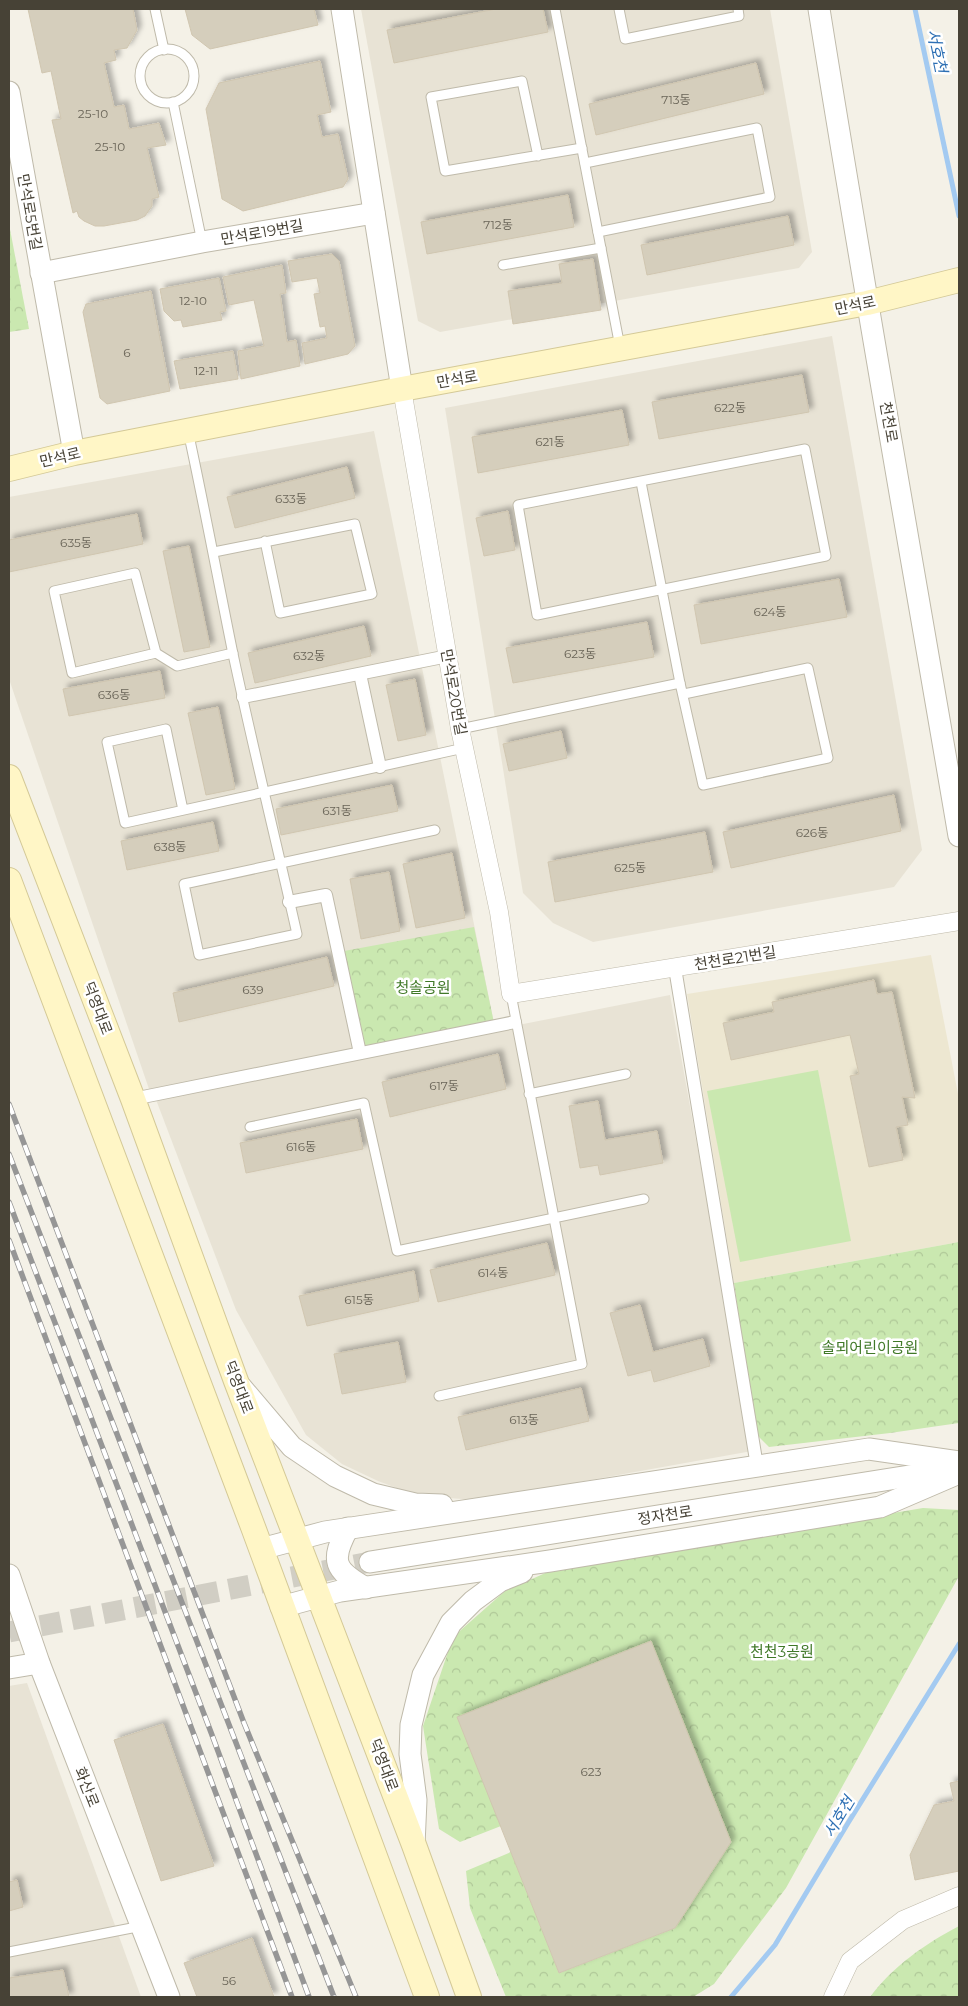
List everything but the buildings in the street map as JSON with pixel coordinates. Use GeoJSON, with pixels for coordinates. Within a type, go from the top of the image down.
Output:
{"type":"FeatureCollection","features":[{"type":"Feature","properties":{"kind":"main road","name":"만석로"},"geometry":{"type":"LineString","coordinates":[[9,469],[74,453],[402,389],[867,303],[959,280]]}},
{"type":"Feature","properties":{"kind":"main road","name":"덕영대로"},"geometry":{"type":"LineString","coordinates":[[9,777],[133,1099],[236,1382],[414,1845],[469,1997]]}},
{"type":"Feature","properties":{"kind":"main road"},"geometry":{"type":"LineString","coordinates":[[9,880],[261,1549],[427,1997]]}},
{"type":"Feature","properties":{"kind":"street"},"geometry":{"type":"LineString","coordinates":[[342,9],[402,389]]}},
{"type":"Feature","properties":{"kind":"street","name":"천천로"},"geometry":{"type":"LineString","coordinates":[[819,9],[867,303],[959,836]]}},
{"type":"Feature","properties":{"kind":"street","name":"만석로5번길"},"geometry":{"type":"LineString","coordinates":[[9,92],[74,453]]}},
{"type":"Feature","properties":{"kind":"street","name":"만석로19번길"},"geometry":{"type":"LineString","coordinates":[[202,242],[374,213]]}},
{"type":"Feature","properties":{"kind":"street"},"geometry":{"type":"LineString","coordinates":[[42,273],[202,242]]}},
{"type":"Feature","properties":{"kind":"street","name":"만석로20번길"},"geometry":{"type":"LineString","coordinates":[[402,389],[460,729],[499,912],[511,994]]}},
{"type":"Feature","properties":{"kind":"street"},"geometry":{"type":"LineString","coordinates":[[243,697],[448,656]]}},
{"type":"Feature","properties":{"kind":"street"},"geometry":{"type":"LineString","coordinates":[[360,674],[380,767]]}},
{"type":"Feature","properties":{"kind":"street"},"geometry":{"type":"LineString","coordinates":[[289,902],[326,895],[360,1053]]}},
{"type":"Feature","properties":{"kind":"street","name":"천천로21번길"},"geometry":{"type":"LineString","coordinates":[[511,994],[959,921]]}},
{"type":"Feature","properties":{"kind":"street"},"geometry":{"type":"LineString","coordinates":[[675,968],[757,1466]]}},
{"type":"Feature","properties":{"kind":"street"},"geometry":{"type":"LineString","coordinates":[[133,1099],[515,1022]]}},
{"type":"Feature","properties":{"kind":"street"},"geometry":{"type":"LineString","coordinates":[[236,1382],[292,1447],[335,1476],[373,1494],[415,1504],[484,1508]]}},
{"type":"Feature","properties":{"kind":"street"},"geometry":{"type":"LineString","coordinates":[[261,1549],[297,1538],[348,1528],[869,1449],[959,1462]]}},
{"type":"Feature","properties":{"kind":"street","name":"정자천로"},"geometry":{"type":"LineString","coordinates":[[370,1562],[959,1468]]}},
{"type":"Feature","properties":{"kind":"street"},"geometry":{"type":"LineString","coordinates":[[281,1607],[340,1592],[550,1561],[880,1507],[959,1473]]}},
{"type":"Feature","properties":{"kind":"street"},"geometry":{"type":"LineString","coordinates":[[348,1528],[338,1547],[337,1562],[348,1578],[366,1588]]}},
{"type":"Feature","properties":{"kind":"street"},"geometry":{"type":"LineString","coordinates":[[414,1845],[416,1800],[410,1754],[411,1726],[414,1708],[426,1668],[451,1623],[473,1601],[500,1581],[550,1561]]}},
{"type":"Feature","properties":{"kind":"street","name":"화산로"},"geometry":{"type":"LineString","coordinates":[[9,1575],[12,1598],[143,1926],[169,1997]]}},
{"type":"Feature","properties":{"kind":"street"},"geometry":{"type":"LineString","coordinates":[[9,1668],[39,1663]]}},
{"type":"Feature","properties":{"kind":"street"},"geometry":{"type":"LineString","coordinates":[[833,1997],[850,1961],[903,1920],[959,1896]]}},
{"type":"Feature","properties":{"kind":"lane"},"geometry":{"type":"LineString","coordinates":[[155,9],[164,50]]}},
{"type":"Feature","properties":{"kind":"lane"},"geometry":{"type":"LineString","coordinates":[[555,9],[621,348]]}},
{"type":"Feature","properties":{"kind":"lane"},"geometry":{"type":"LineString","coordinates":[[619,9],[625,38],[739,16],[738,9]]}},
{"type":"Feature","properties":{"kind":"lane"},"geometry":{"type":"LineString","coordinates":[[164,50],[172,50],[187,58],[194,73],[194,82],[191,90],[185,97],[173,102],[158,102],[150,98],[141,82],[140,72],[148,57],[164,50]]}},
{"type":"Feature","properties":{"kind":"lane"},"geometry":{"type":"LineString","coordinates":[[538,156],[522,81],[431,97],[445,171],[538,156],[582,148]]}},
{"type":"Feature","properties":{"kind":"lane","name":"만석로19번길"},"geometry":{"type":"LineString","coordinates":[[173,102],[202,242]]}},
{"type":"Feature","properties":{"kind":"lane"},"geometry":{"type":"LineString","coordinates":[[585,163],[756,128],[769,189],[770,197],[598,232]]}},
{"type":"Feature","properties":{"kind":"lane"},"geometry":{"type":"LineString","coordinates":[[503,264],[601,248]]}},
{"type":"Feature","properties":{"kind":"lane"},"geometry":{"type":"LineString","coordinates":[[188,431],[233,653],[281,864],[296,934],[199,955],[184,884],[281,864],[435,830]]}},
{"type":"Feature","properties":{"kind":"lane"},"geometry":{"type":"LineString","coordinates":[[805,449],[826,556],[537,615],[518,505],[641,482],[805,449]]}},
{"type":"Feature","properties":{"kind":"lane"},"geometry":{"type":"LineString","coordinates":[[641,482],[680,683],[704,785],[828,758],[808,668],[684,694]]}},
{"type":"Feature","properties":{"kind":"lane"},"geometry":{"type":"LineString","coordinates":[[214,552],[265,541],[355,524],[372,594],[280,612],[265,541]]}},
{"type":"Feature","properties":{"kind":"lane"},"geometry":{"type":"LineString","coordinates":[[156,653],[72,672],[54,591],[135,573],[156,653],[176,666],[233,653]]}},
{"type":"Feature","properties":{"kind":"lane"},"geometry":{"type":"LineString","coordinates":[[460,729],[680,683]]}},
{"type":"Feature","properties":{"kind":"lane"},"geometry":{"type":"LineString","coordinates":[[183,810],[166,729],[108,742],[125,823],[464,748]]}},
{"type":"Feature","properties":{"kind":"lane"},"geometry":{"type":"LineString","coordinates":[[439,1396],[582,1364],[511,994]]}},
{"type":"Feature","properties":{"kind":"lane"},"geometry":{"type":"LineString","coordinates":[[529,1094],[626,1074]]}},
{"type":"Feature","properties":{"kind":"lane"},"geometry":{"type":"LineString","coordinates":[[250,1127],[364,1102],[397,1251],[644,1199]]}},
{"type":"Feature","properties":{"kind":"lane"},"geometry":{"type":"LineString","coordinates":[[9,1952],[143,1926]]}},
{"type":"Feature","properties":{"kind":"shaded area"},"geometry":{"type":"Polygon","coordinates":[[[361,9],[770,9],[812,252],[799,268],[440,332],[418,321],[361,9]]]}},
{"type":"Feature","properties":{"kind":"shaded area"},"geometry":{"type":"Polygon","coordinates":[[[832,336],[922,850],[894,887],[593,942],[553,923],[523,893],[445,408],[832,336]]]}},
{"type":"Feature","properties":{"kind":"shaded area"},"geometry":{"type":"Polygon","coordinates":[[[374,431],[494,1023],[149,1089],[9,679],[9,497],[374,431]]]}},
{"type":"Feature","properties":{"kind":"shaded area"},"geometry":{"type":"Polygon","coordinates":[[[931,955],[959,1099],[959,1242],[734,1283],[687,994],[931,955]]]}},
{"type":"Feature","properties":{"kind":"shaded area"},"geometry":{"type":"Polygon","coordinates":[[[670,995],[752,1451],[478,1500],[418,1496],[378,1481],[342,1464],[306,1435],[236,1310],[155,1097],[670,995]]]}},
{"type":"Feature","properties":{"kind":"shaded area"},"geometry":{"type":"Polygon","coordinates":[[[27,1683],[141,1997],[9,1997],[9,1686],[27,1683]]]}},
{"type":"Feature","properties":{"kind":"green space"},"geometry":{"type":"Polygon","coordinates":[[[9,224],[29,329],[9,332],[9,224]]]}},
{"type":"Feature","properties":{"kind":"green space","name":"청솔공원"},"geometry":{"type":"Polygon","coordinates":[[[474,927],[494,1023],[361,1049],[344,951],[474,927]]]}},
{"type":"Feature","properties":{"kind":"green space"},"geometry":{"type":"Polygon","coordinates":[[[818,1070],[851,1241],[740,1262],[707,1091],[818,1070]]]}},
{"type":"Feature","properties":{"kind":"green space","name":"솔뫼어린이공원"},"geometry":{"type":"Polygon","coordinates":[[[959,1242],[959,1423],[769,1447],[756,1434],[734,1283],[959,1242]]]}},
{"type":"Feature","properties":{"kind":"green space","name":"천천3공원"},"geometry":{"type":"Polygon","coordinates":[[[923,1508],[959,1510],[959,1576],[786,1888],[714,1984],[693,1997],[506,1997],[470,1908],[466,1871],[511,1852],[559,1973],[675,1928],[501,1826],[460,1842],[439,1829],[423,1726],[453,1637],[505,1591],[552,1570],[923,1508]]]}},
{"type":"Feature","properties":{"kind":"green space"},"geometry":{"type":"Polygon","coordinates":[[[959,1926],[959,1997],[870,1997],[889,1975],[910,1957],[934,1940],[959,1926]]]}},
{"type":"Feature","properties":{"kind":"waterway","name":"서호천"},"geometry":{"type":"LineString","coordinates":[[915,9],[959,216]]}},
{"type":"Feature","properties":{"kind":"waterway","name":"서호천"},"geometry":{"type":"LineString","coordinates":[[731,1997],[775,1945],[959,1644]]}},
{"type":"Feature","properties":{"kind":"tunnel"},"geometry":{"type":"LineString","coordinates":[[9,1632],[370,1562]]}},
{"type":"Feature","properties":{"kind":"railway"},"geometry":{"type":"LineString","coordinates":[[9,1104],[244,1723],[356,1997]]}},
{"type":"Feature","properties":{"kind":"railway"},"geometry":{"type":"LineString","coordinates":[[9,1154],[334,1997]]}},
{"type":"Feature","properties":{"kind":"railway"},"geometry":{"type":"LineString","coordinates":[[9,1202],[212,1735],[309,1997]]}},
{"type":"Feature","properties":{"kind":"railway"},"geometry":{"type":"LineString","coordinates":[[9,1240],[292,1997]]}}]}
